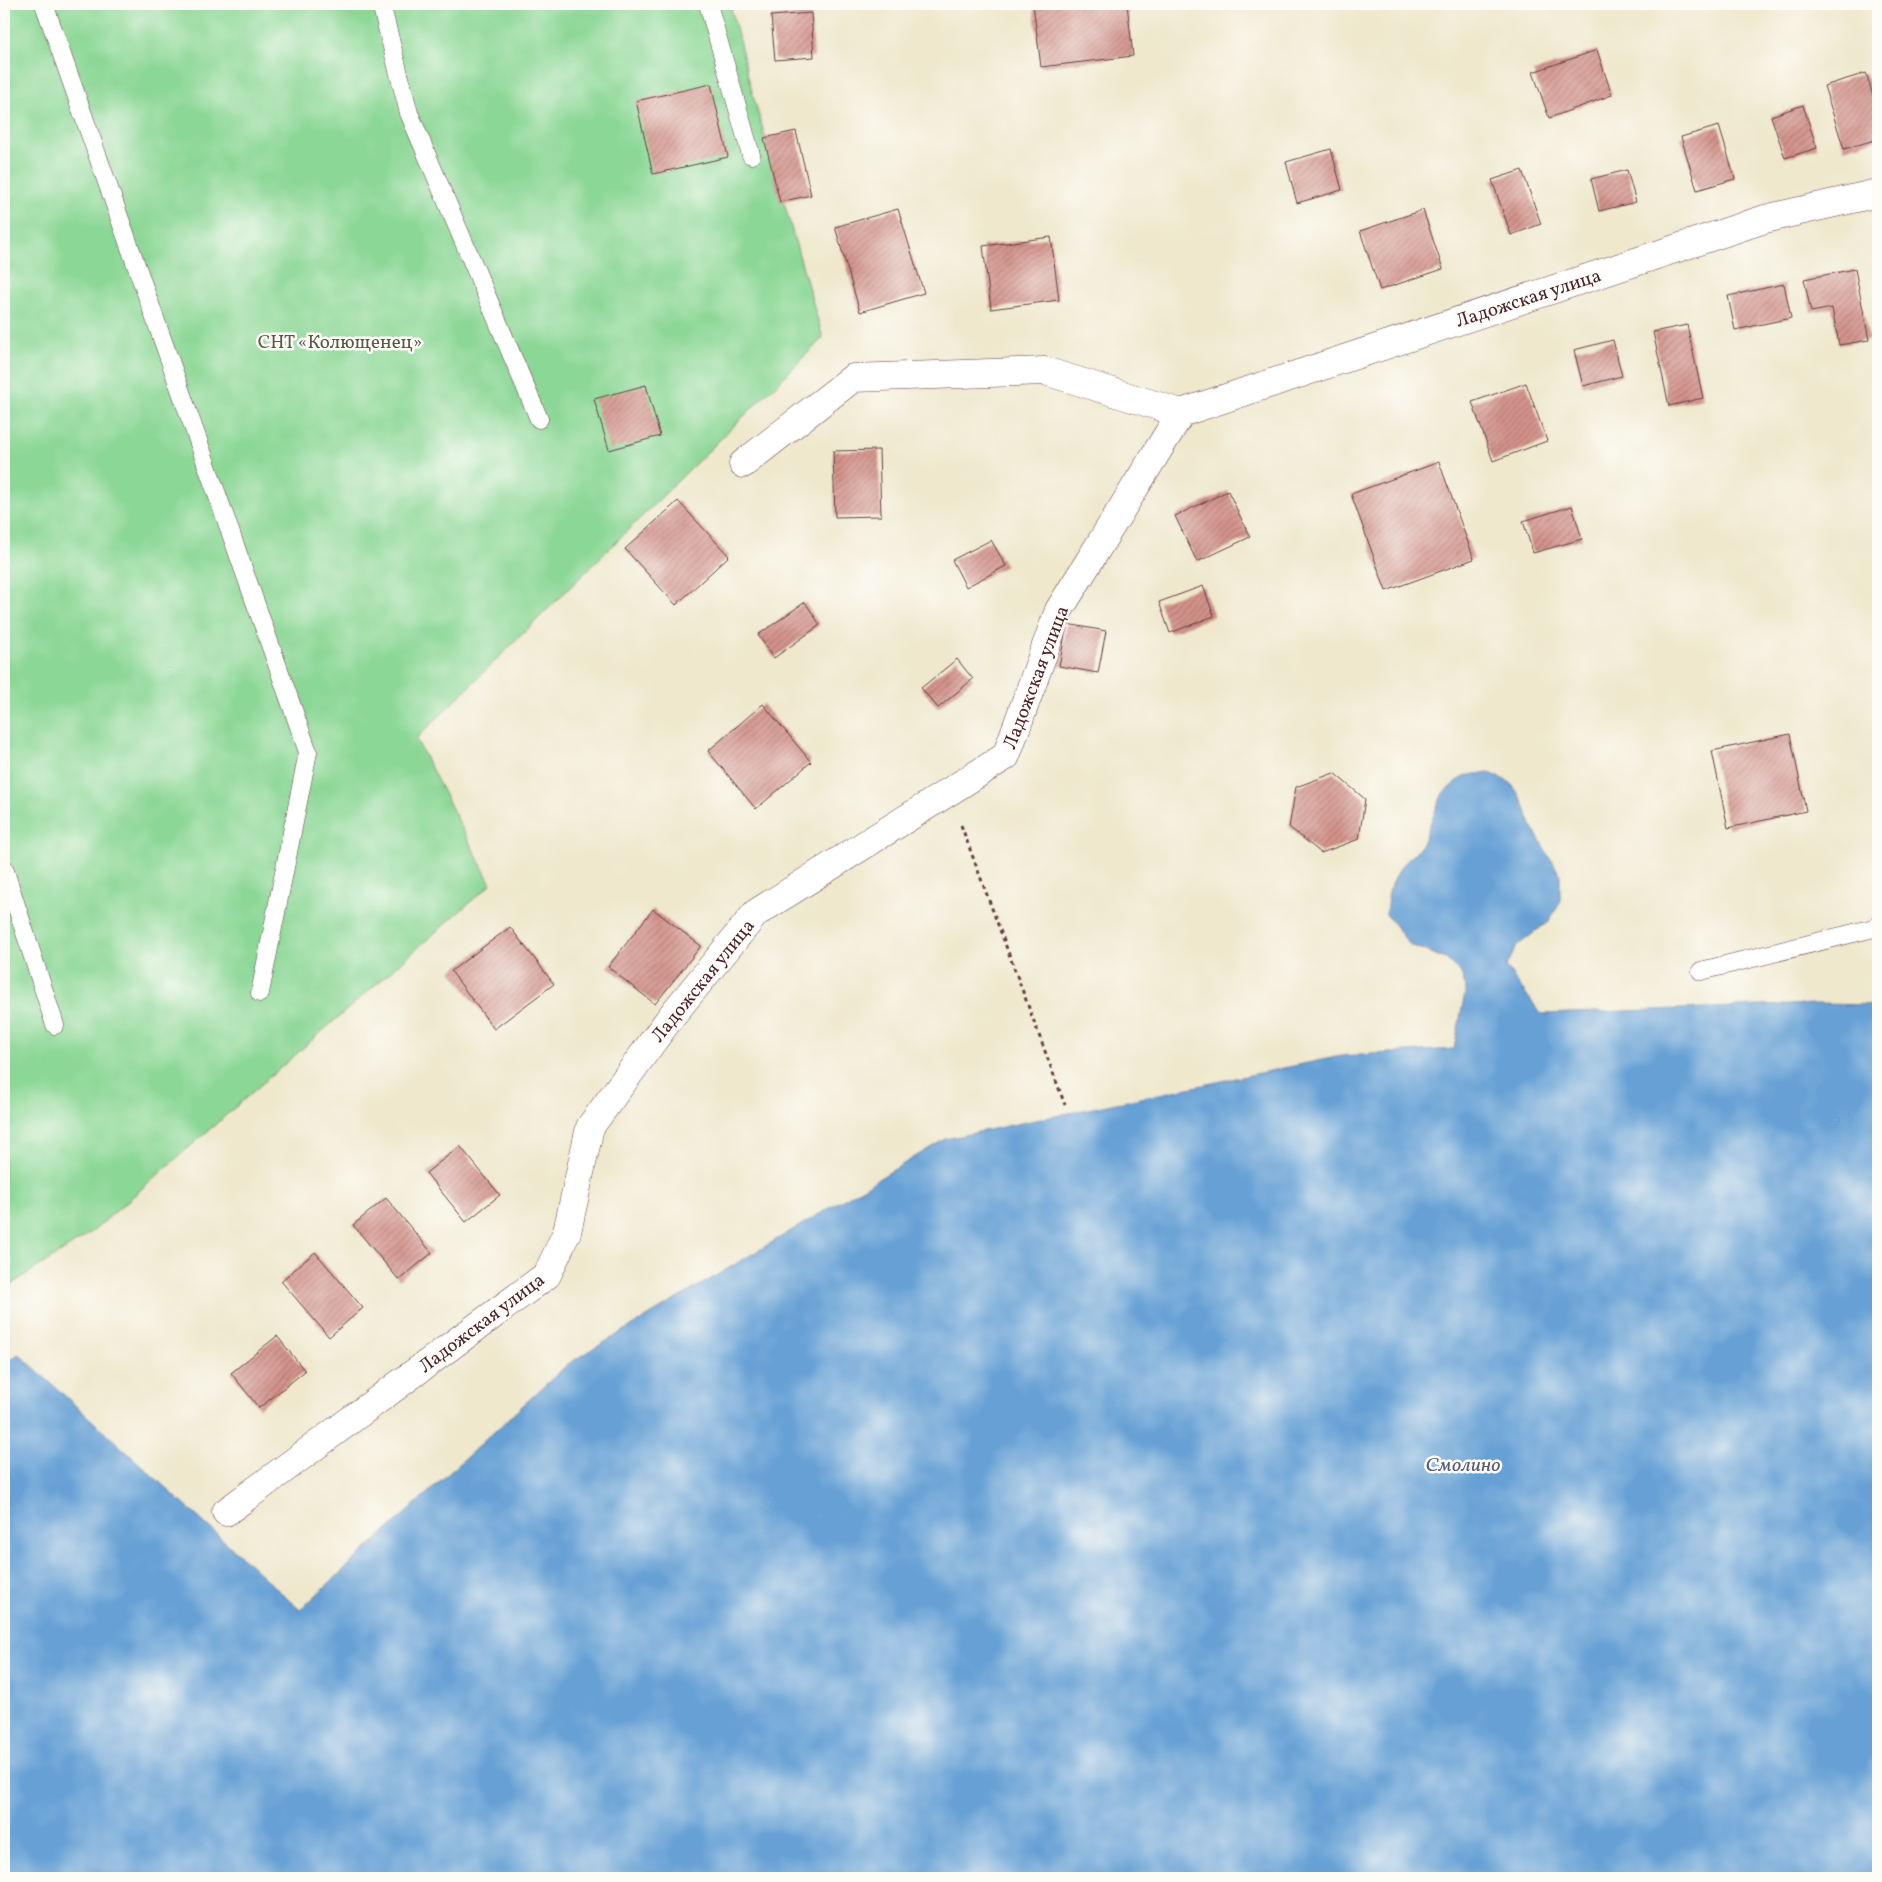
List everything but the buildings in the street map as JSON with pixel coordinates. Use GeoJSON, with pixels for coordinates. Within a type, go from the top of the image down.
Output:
{"type":"FeatureCollection","features":[{"type":"Feature","properties":{"kind":"street","name":"Ладожская улица"},"geometry":{"type":"LineString","coordinates":[[226,1512],[547,1274],[567,1232],[590,1127],[673,1014],[756,913],[1006,756],[1059,610],[1181,413],[1765,219],[1878,193]]}},
{"type":"Feature","properties":{"kind":"street"},"geometry":{"type":"LineString","coordinates":[[743,464],[853,378],[1045,371],[1181,413]]}},
{"type":"Feature","properties":{"kind":"lane"},"geometry":{"type":"LineString","coordinates":[[44,4],[308,752],[260,993]]}},
{"type":"Feature","properties":{"kind":"lane"},"geometry":{"type":"LineString","coordinates":[[381,4],[409,113],[539,418]]}},
{"type":"Feature","properties":{"kind":"lane"},"geometry":{"type":"LineString","coordinates":[[708,4],[751,155]]}},
{"type":"Feature","properties":{"kind":"lane"},"geometry":{"type":"LineString","coordinates":[[4,868],[55,1025]]}},
{"type":"Feature","properties":{"kind":"lane"},"geometry":{"type":"LineString","coordinates":[[1701,970],[1878,927]]}},
{"type":"Feature","properties":{"kind":"path"},"geometry":{"type":"LineString","coordinates":[[948,792],[1065,1105]]}},
{"type":"Feature","properties":{"kind":"green space","name":"СНТ «Колющенец»"},"geometry":{"type":"Polygon","coordinates":[[[4,4],[730,4],[752,92],[823,338],[416,739],[491,884],[92,1232],[4,1289],[4,4]]]}},
{"type":"Feature","properties":{"kind":"water","name":"Смолино"},"geometry":{"type":"Polygon","coordinates":[[[1488,772],[1511,783],[1523,802],[1531,825],[1560,875],[1560,903],[1549,921],[1517,946],[1506,967],[1541,1014],[1816,1004],[1878,1005],[1878,1878],[4,1878],[4,1363],[19,1354],[300,1610],[568,1364],[945,1139],[1341,1056],[1454,1049],[1466,988],[1461,973],[1446,959],[1410,945],[1386,914],[1389,891],[1400,868],[1421,846],[1443,793],[1464,776],[1488,772]]]}}]}
